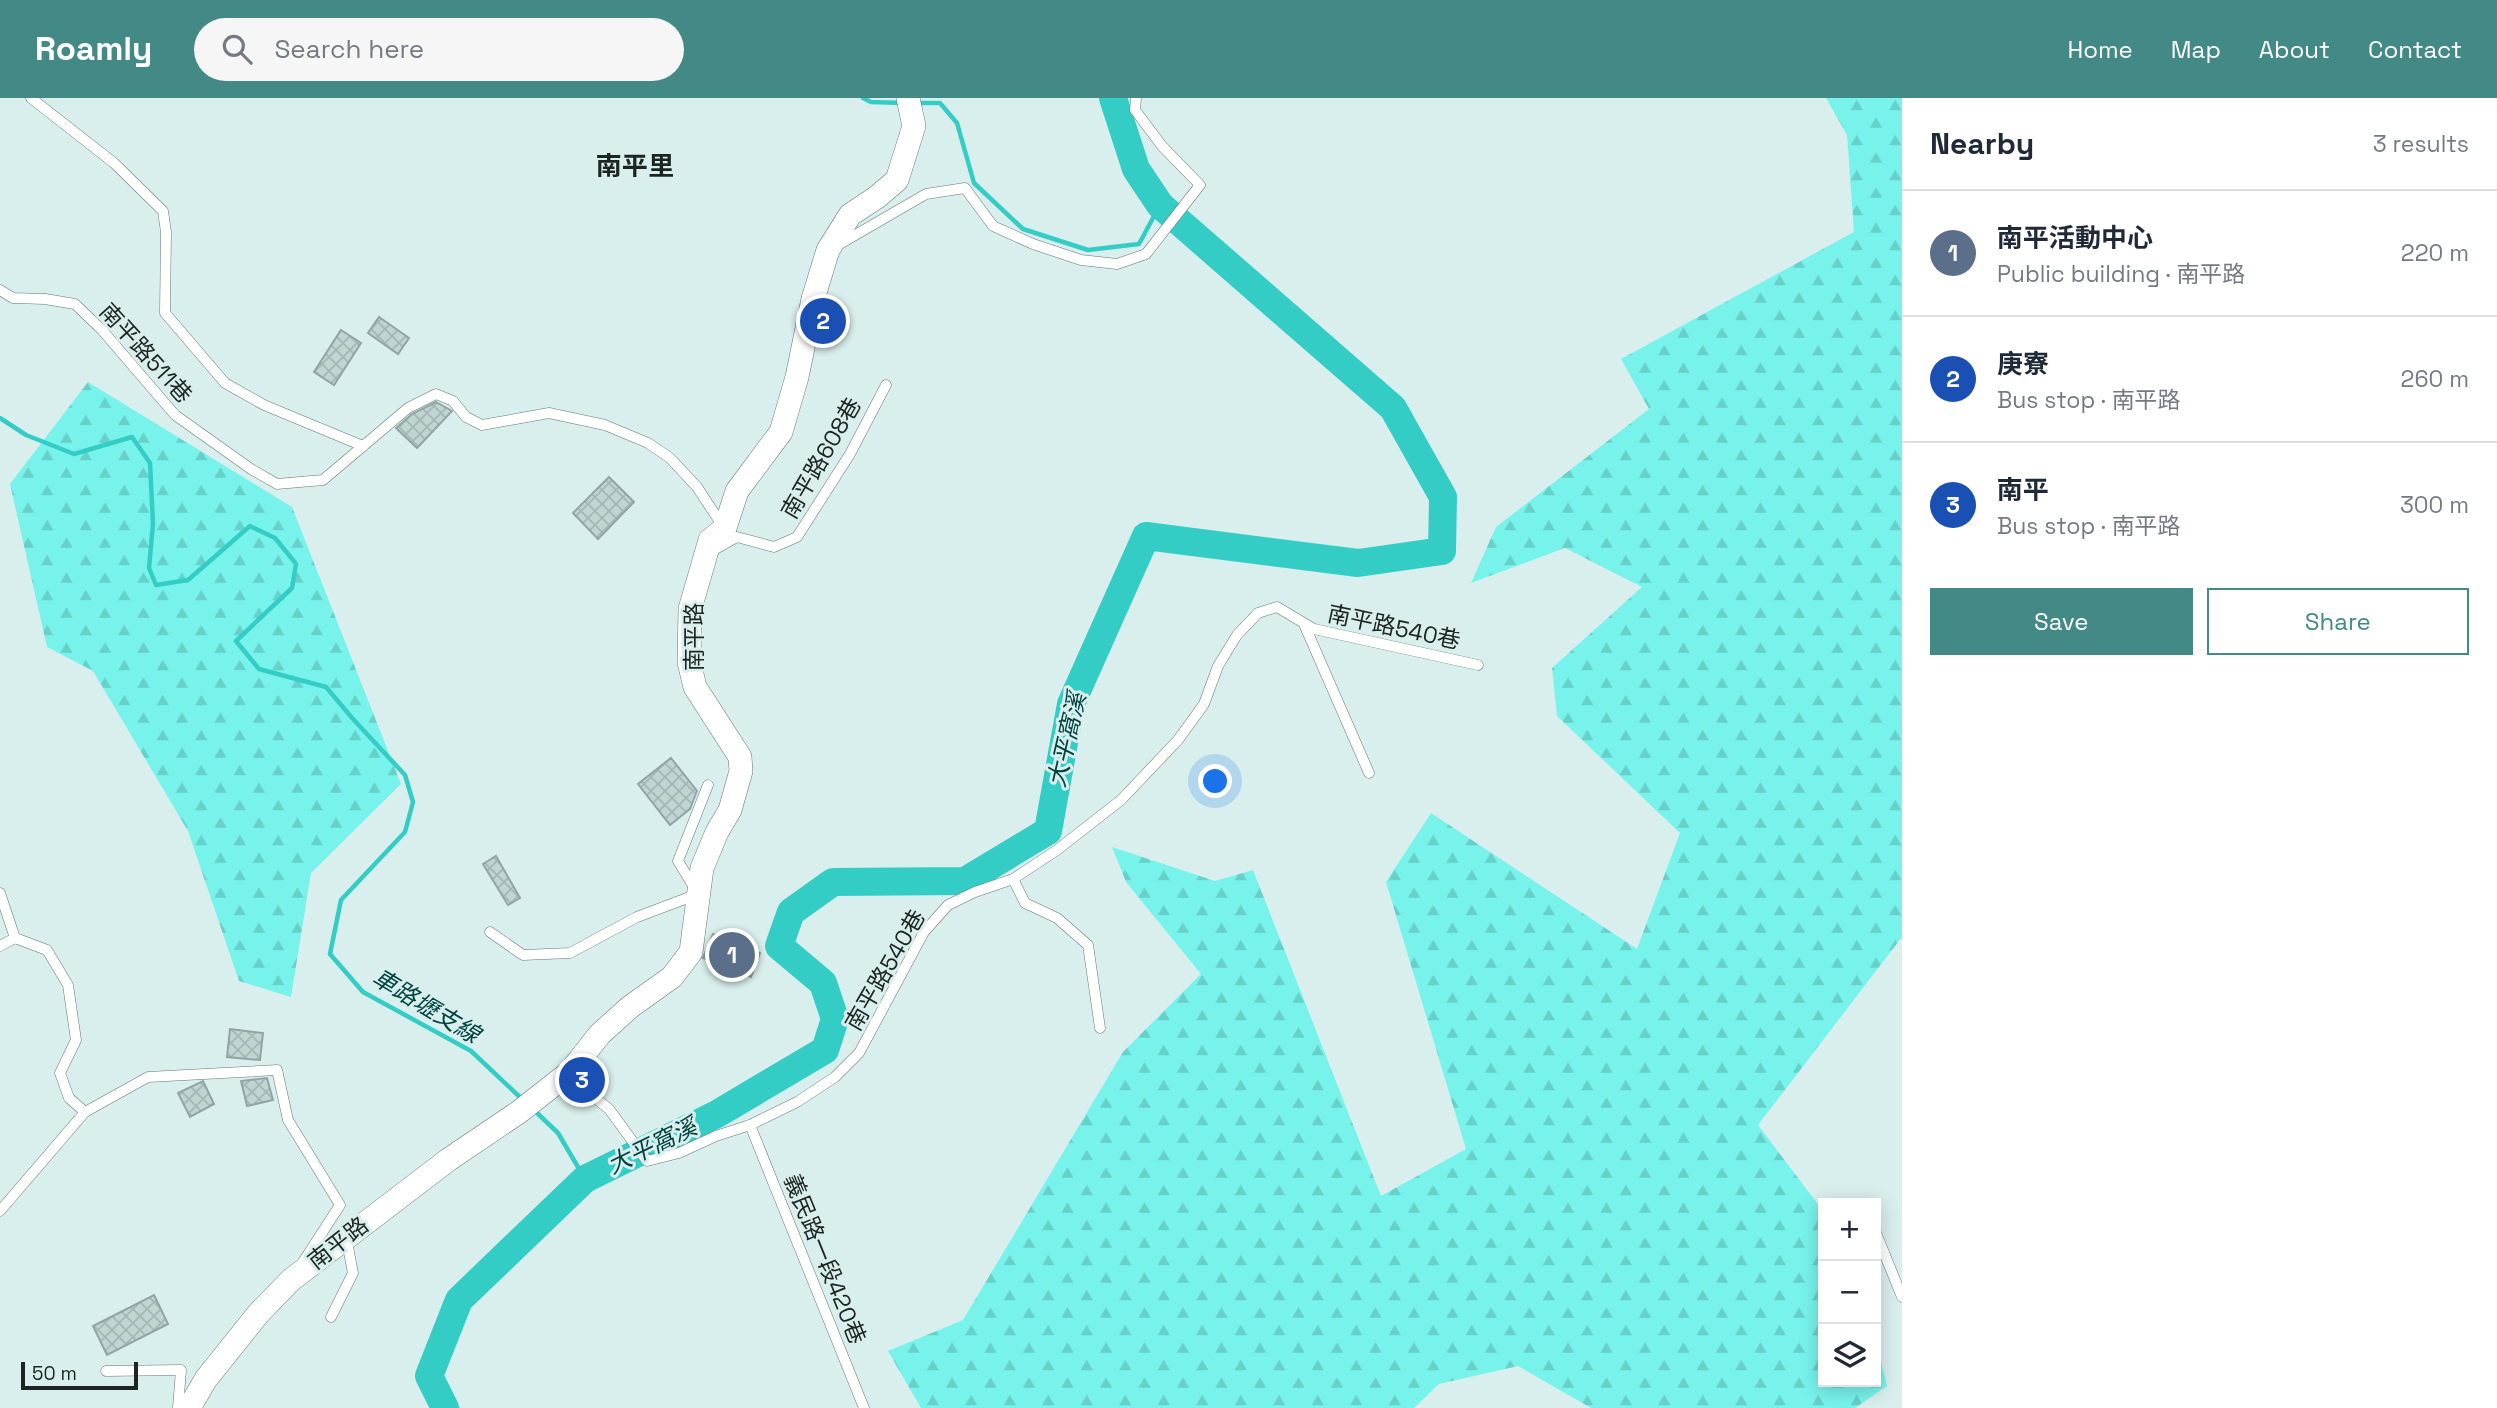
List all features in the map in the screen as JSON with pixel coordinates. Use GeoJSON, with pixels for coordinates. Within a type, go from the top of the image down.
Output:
{"type":"FeatureCollection","features":[{"type":"Feature","properties":{"kind":"street","name":"南平路"},"geometry":{"type":"LineString","coordinates":[[189,1408],[206,1380],[258,1314],[291,1280],[448,1160],[519,1112],[570,1072],[600,1034],[630,1007],[672,977],[691,952],[702,868],[717,832],[730,810],[741,771],[740,757],[695,687],[690,662],[690,609],[710,540],[725,528],[737,491],[781,432],[797,377],[813,299],[828,250],[850,215],[897,180],[914,126],[908,98]]}},
{"type":"Feature","properties":{"kind":"lane","name":"南平路511巷"},"geometry":{"type":"LineString","coordinates":[[31,98],[114,163],[163,212],[166,232],[165,313],[225,383],[264,405],[363,446]]}},
{"type":"Feature","properties":{"kind":"lane"},"geometry":{"type":"LineString","coordinates":[[828,250],[926,194],[965,188],[993,226],[1033,244],[1081,260],[1117,264],[1146,254],[1200,184],[1162,146],[1135,110],[1136,98]]}},
{"type":"Feature","properties":{"kind":"lane","name":"南平路511巷"},"geometry":{"type":"LineString","coordinates":[[0,290],[13,298],[75,304],[102,330],[175,415],[251,469],[277,484],[323,480],[408,408],[436,394],[453,401],[466,417],[482,425],[549,413],[605,425],[648,443],[670,458],[697,487],[725,528]]}},
{"type":"Feature","properties":{"kind":"lane","name":"南平路608巷"},"geometry":{"type":"LineString","coordinates":[[706,554],[737,537],[774,547],[797,537],[850,454],[886,385]]}},
{"type":"Feature","properties":{"kind":"lane","name":"南平路540巷"},"geometry":{"type":"LineString","coordinates":[[551,1087],[594,1097],[609,1109],[647,1161],[679,1153],[716,1136],[750,1125],[806,1096],[835,1077],[859,1053],[924,932],[948,905],[1013,879],[1057,850],[1121,800],[1178,740],[1204,704],[1217,666],[1237,635],[1258,613],[1277,607],[1314,629],[1478,664]]}},
{"type":"Feature","properties":{"kind":"lane","name":"南平路540巷"},"geometry":{"type":"LineString","coordinates":[[1304,623],[1370,773]]}},
{"type":"Feature","properties":{"kind":"lane"},"geometry":{"type":"LineString","coordinates":[[490,932],[523,955],[570,953],[637,917],[698,894],[678,861],[708,785]]}},
{"type":"Feature","properties":{"kind":"lane"},"geometry":{"type":"LineString","coordinates":[[1013,879],[1025,903],[1057,918],[1088,945],[1100,1028]]}},
{"type":"Feature","properties":{"kind":"lane"},"geometry":{"type":"LineString","coordinates":[[0,893],[15,938]]}},
{"type":"Feature","properties":{"kind":"lane"},"geometry":{"type":"LineString","coordinates":[[0,946],[15,938],[47,950],[68,985],[76,1040],[60,1073],[69,1098],[85,1112]]}},
{"type":"Feature","properties":{"kind":"lane"},"geometry":{"type":"LineString","coordinates":[[0,1211],[85,1112],[148,1077],[276,1070],[288,1120],[340,1205],[291,1280]]}},
{"type":"Feature","properties":{"kind":"lane","name":"義民路一段420巷"},"geometry":{"type":"LineString","coordinates":[[750,1125],[864,1408]]}},
{"type":"Feature","properties":{"kind":"lane"},"geometry":{"type":"LineString","coordinates":[[331,1317],[353,1273],[346,1237]]}},
{"type":"Feature","properties":{"kind":"lane"},"geometry":{"type":"LineString","coordinates":[[1881,1245],[1902,1297]]}},
{"type":"Feature","properties":{"kind":"lane"},"geometry":{"type":"LineString","coordinates":[[106,1371],[181,1370],[178,1408]]}},
{"type":"Feature","properties":{"kind":"green space"},"geometry":{"type":"Polygon","coordinates":[[[1826,98],[1902,98],[1902,937],[1758,1125],[1818,1204],[1818,1387],[1881,1387],[1881,1361],[1887,1386],[1855,1408],[1591,1408],[1518,1366],[1439,1384],[1414,1408],[921,1408],[888,1351],[963,1320],[1123,1052],[1201,974],[1126,882],[1112,847],[1215,881],[1253,870],[1381,1196],[1466,1149],[1386,882],[1431,813],[1637,949],[1680,833],[1557,716],[1552,668],[1642,587],[1565,548],[1471,583],[1496,527],[1649,409],[1621,359],[1854,232],[1847,135],[1826,98]]]}},
{"type":"Feature","properties":{"kind":"green space"},"geometry":{"type":"Polygon","coordinates":[[[88,382],[292,507],[401,784],[311,873],[291,997],[239,981],[188,831],[93,671],[47,647],[10,484],[88,382]]]}},
{"type":"Feature","properties":{"kind":"building"},"geometry":{"type":"Polygon","coordinates":[[[379,317],[409,338],[398,354],[368,333],[379,317]]]}},
{"type":"Feature","properties":{"kind":"building"},"geometry":{"type":"Polygon","coordinates":[[[341,330],[361,343],[334,385],[314,372],[341,330]]]}},
{"type":"Feature","properties":{"kind":"building"},"geometry":{"type":"Polygon","coordinates":[[[436,402],[452,411],[417,448],[396,428],[412,414],[436,402]]]}},
{"type":"Feature","properties":{"kind":"building"},"geometry":{"type":"Polygon","coordinates":[[[609,477],[634,502],[598,539],[573,513],[609,477]]]}},
{"type":"Feature","properties":{"kind":"building"},"geometry":{"type":"Polygon","coordinates":[[[671,758],[697,791],[690,809],[670,825],[638,784],[671,758]]]}},
{"type":"Feature","properties":{"kind":"building"},"geometry":{"type":"Polygon","coordinates":[[[496,856],[520,898],[508,905],[483,864],[496,856]]]}},
{"type":"Feature","properties":{"kind":"building"},"geometry":{"type":"Polygon","coordinates":[[[713,934],[760,953],[751,977],[703,958],[713,934]]]}},
{"type":"Feature","properties":{"kind":"building"},"geometry":{"type":"Polygon","coordinates":[[[230,1029],[263,1033],[260,1060],[227,1057],[230,1029]]]}},
{"type":"Feature","properties":{"kind":"building"},"geometry":{"type":"Polygon","coordinates":[[[267,1078],[273,1100],[247,1106],[241,1081],[267,1078]]]}},
{"type":"Feature","properties":{"kind":"building"},"geometry":{"type":"Polygon","coordinates":[[[203,1081],[214,1104],[190,1117],[178,1093],[203,1081]]]}},
{"type":"Feature","properties":{"kind":"building"},"geometry":{"type":"Polygon","coordinates":[[[154,1295],[168,1324],[107,1355],[93,1326],[154,1295]]]}},
{"type":"Feature","properties":{"kind":"waterway"},"geometry":{"type":"LineString","coordinates":[[863,98],[871,102],[903,103]]}},
{"type":"Feature","properties":{"kind":"waterway","name":"大平窩溪"},"geometry":{"type":"LineString","coordinates":[[445,1408],[429,1376],[459,1300],[585,1179],[717,1114],[825,1050],[835,1019],[823,983],[779,946],[791,912],[833,882],[965,881],[1048,831],[1071,704],[1146,536],[1358,563],[1442,551],[1443,497],[1393,408],[1160,205],[1136,169],[1113,98]]}},
{"type":"Feature","properties":{"kind":"waterway"},"geometry":{"type":"LineString","coordinates":[[915,103],[940,103],[957,123],[974,183],[1023,229],[1088,250],[1139,244],[1160,205]]}},
{"type":"Feature","properties":{"kind":"waterway","name":"車路壢支線"},"geometry":{"type":"LineString","coordinates":[[0,418],[26,435],[74,454],[132,437],[150,463],[153,524],[149,568],[156,585],[188,580],[250,526],[275,538],[293,560],[296,564],[292,588],[236,641],[259,669],[326,687],[405,775],[413,802],[405,832],[341,900],[330,954],[363,992],[471,1051],[523,1100]]}},
{"type":"Feature","properties":{"kind":"waterway","name":"車路壢支線"},"geometry":{"type":"LineString","coordinates":[[535,1111],[558,1133],[585,1179]]}},
{"type":"Feature","properties":{"kind":"place","name":"庚寮"},"geometry":{"type":"Point","coordinates":[823,321]}},
{"type":"Feature","properties":{"kind":"place","name":"南平活動中心"},"geometry":{"type":"Point","coordinates":[732,955]}},
{"type":"Feature","properties":{"kind":"place","name":"南平"},"geometry":{"type":"Point","coordinates":[582,1080]}},
{"type":"Feature","properties":{"kind":"district","name":"南平里"},"geometry":{"type":"Point","coordinates":[635,166]}}]}
